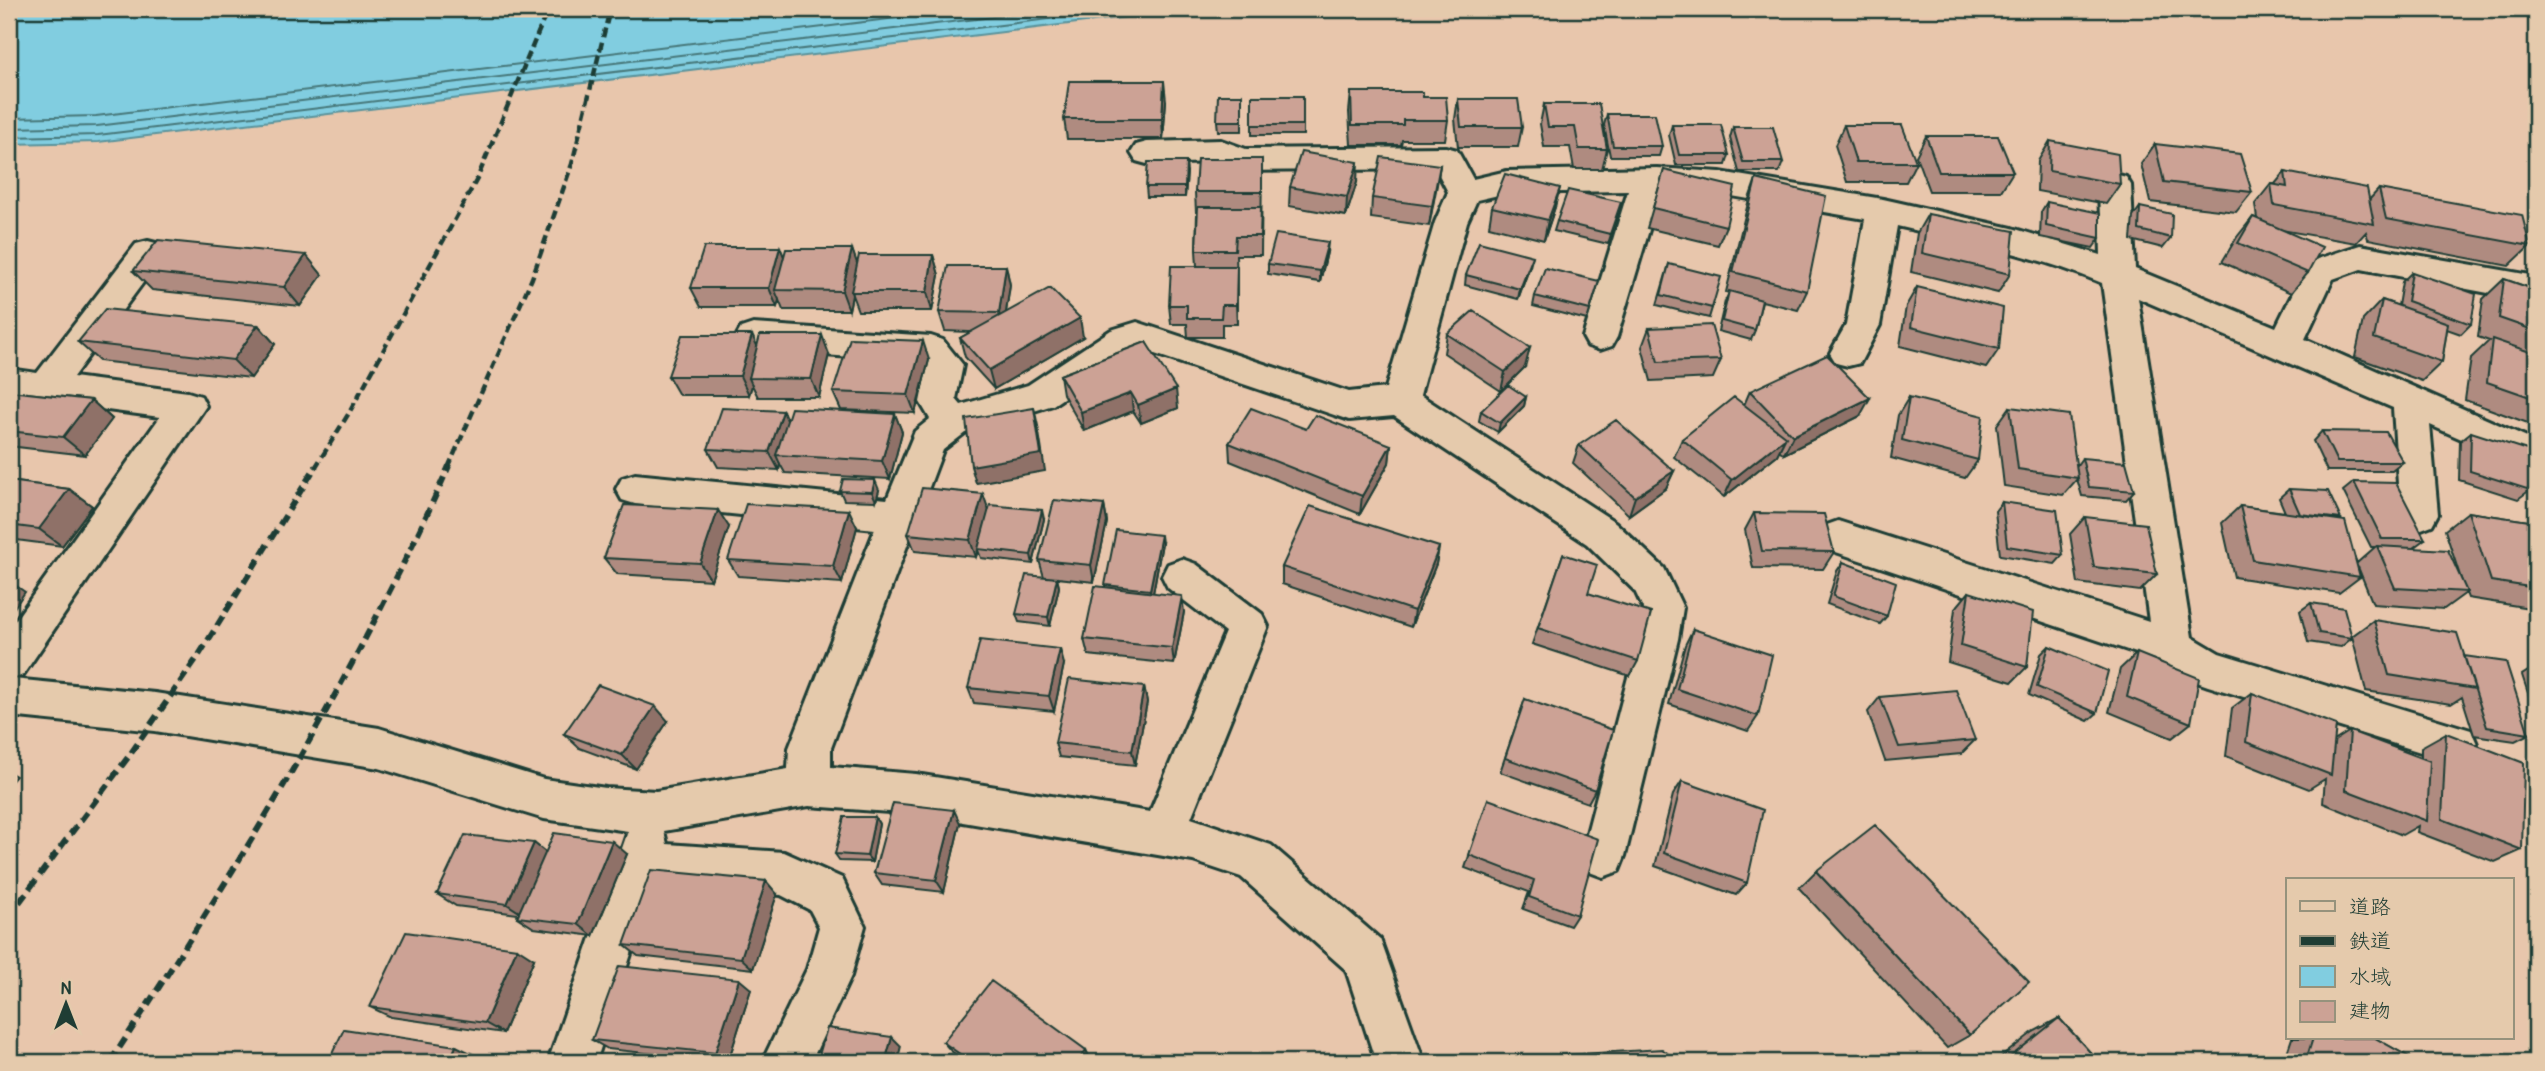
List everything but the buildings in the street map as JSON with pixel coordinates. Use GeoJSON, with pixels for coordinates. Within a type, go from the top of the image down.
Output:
{"type":"FeatureCollection","features":[{"type":"Feature","properties":{"kind":"street"},"geometry":{"type":"LineString","coordinates":[[1147,153],[1221,151],[1243,160],[1446,158],[1464,192]]}},
{"type":"Feature","properties":{"kind":"street"},"geometry":{"type":"LineString","coordinates":[[1464,192],[1507,182],[1648,180],[1720,183],[1883,211],[2012,240],[2082,261],[2284,345],[2536,457]]}},
{"type":"Feature","properties":{"kind":"street"},"geometry":{"type":"LineString","coordinates":[[1600,337],[1648,180]]}},
{"type":"Feature","properties":{"kind":"street"},"geometry":{"type":"LineString","coordinates":[[2115,184],[2118,276],[2173,647]]}},
{"type":"Feature","properties":{"kind":"street"},"geometry":{"type":"LineString","coordinates":[[1400,401],[1451,222],[1464,192]]}},
{"type":"Feature","properties":{"kind":"street"},"geometry":{"type":"LineString","coordinates":[[1849,353],[1863,326],[1883,211]]}},
{"type":"Feature","properties":{"kind":"street"},"geometry":{"type":"LineString","coordinates":[[27,386],[148,253]]}},
{"type":"Feature","properties":{"kind":"street"},"geometry":{"type":"LineString","coordinates":[[2284,345],[2320,271],[2360,257],[2536,289]]}},
{"type":"Feature","properties":{"kind":"street"},"geometry":{"type":"LineString","coordinates":[[809,786],[810,748],[928,441],[953,422],[1040,395],[1124,339],[1137,335],[1349,407],[1400,401],[1601,533],[1650,580],[1663,608],[1658,639],[1603,856]]}},
{"type":"Feature","properties":{"kind":"street"},"geometry":{"type":"LineString","coordinates":[[753,337],[931,349],[945,365],[938,402],[953,422]]}},
{"type":"Feature","properties":{"kind":"street"},"geometry":{"type":"LineString","coordinates":[[9,662],[188,407],[27,386]]}},
{"type":"Feature","properties":{"kind":"street"},"geometry":{"type":"LineString","coordinates":[[2410,400],[2419,514]]}},
{"type":"Feature","properties":{"kind":"street"},"geometry":{"type":"LineString","coordinates":[[635,489],[899,516]]}},
{"type":"Feature","properties":{"kind":"street"},"geometry":{"type":"LineString","coordinates":[[1838,537],[2173,647],[2207,668],[2456,744]]}},
{"type":"Feature","properties":{"kind":"street"},"geometry":{"type":"LineString","coordinates":[[1162,835],[1248,626],[1182,576]]}},
{"type":"Feature","properties":{"kind":"street"},"geometry":{"type":"LineString","coordinates":[[9,697],[155,712],[379,747],[544,799],[606,809],[656,811],[809,786],[916,794],[1193,840],[1255,860],[1364,956],[1400,1062]]}},
{"type":"Feature","properties":{"kind":"street"},"geometry":{"type":"LineString","coordinates":[[572,1062],[656,811]]}},
{"type":"Feature","properties":{"kind":"street"},"geometry":{"type":"LineString","coordinates":[[639,863],[784,874],[826,894],[842,926],[828,975],[786,1062]]}},
{"type":"Feature","properties":{"kind":"water"},"geometry":{"type":"Polygon","coordinates":[[[9,9],[1192,9],[98,142],[9,144],[9,9]]]}},
{"type":"Feature","properties":{"kind":"railway"},"geometry":{"type":"LineString","coordinates":[[315,468],[349,413],[477,179],[548,9]]}},
{"type":"Feature","properties":{"kind":"railway"},"geometry":{"type":"LineString","coordinates":[[448,468],[532,278],[572,164],[610,9]]}},
{"type":"Feature","properties":{"kind":"railway"},"geometry":{"type":"LineString","coordinates":[[9,916],[129,756],[199,655],[316,466]]}},
{"type":"Feature","properties":{"kind":"railway"},"geometry":{"type":"LineString","coordinates":[[110,1062],[203,918],[292,771],[375,621],[449,466]]}}]}
